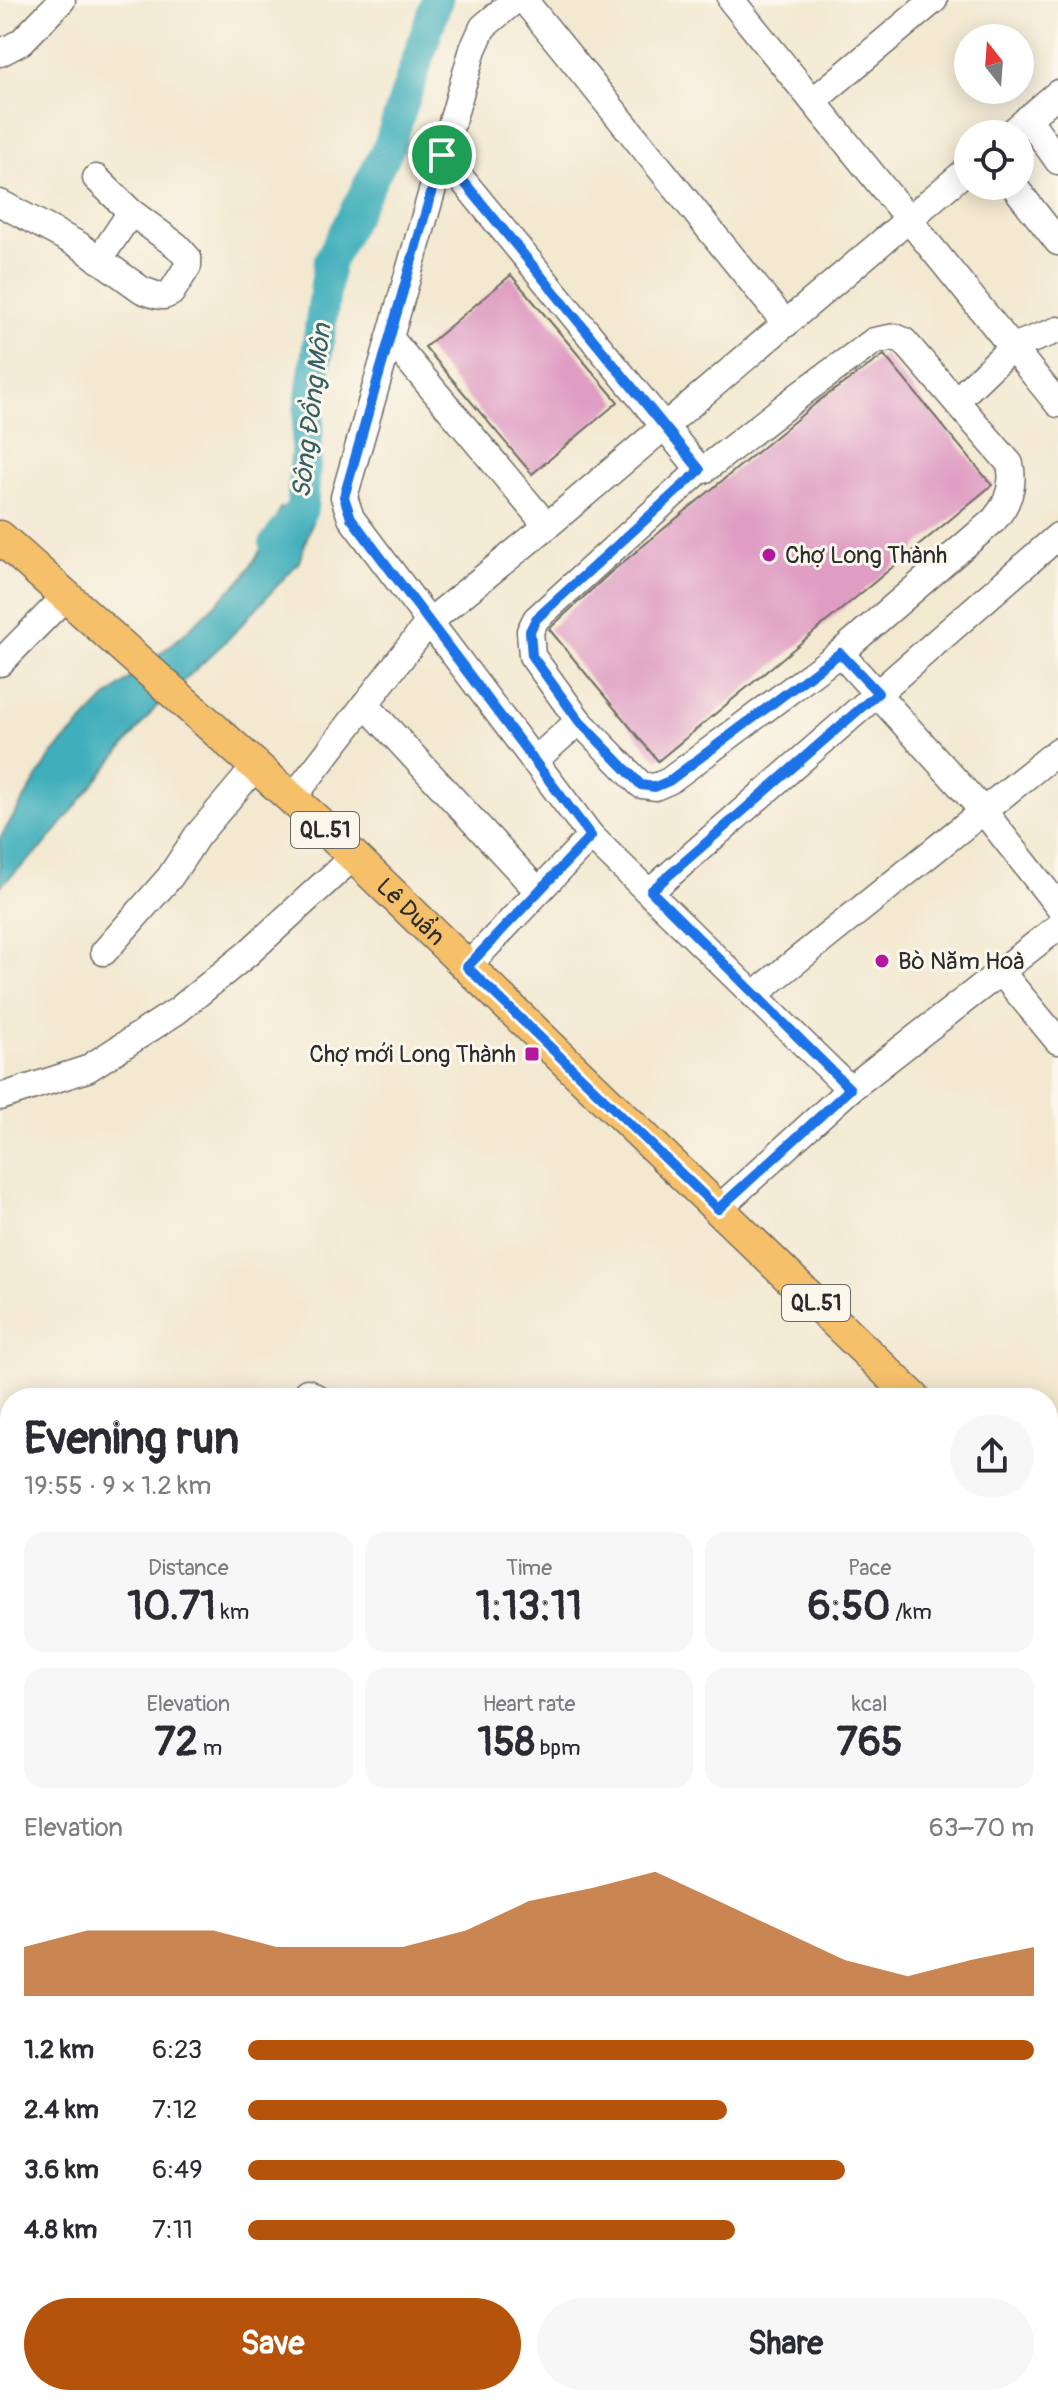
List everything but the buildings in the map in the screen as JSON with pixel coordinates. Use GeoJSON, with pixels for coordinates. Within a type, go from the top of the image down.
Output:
{"type":"FeatureCollection","features":[{"type":"Feature","properties":{"kind":"main road","name":"QL.51"},"geometry":{"type":"LineString","coordinates":[[0,537],[61,601],[116,643]]}},
{"type":"Feature","properties":{"kind":"main road","name":"Lê Duẩn"},"geometry":{"type":"LineString","coordinates":[[116,643],[292,799],[904,1388]]}},
{"type":"Feature","properties":{"kind":"main road"},"geometry":{"type":"LineString","coordinates":[[1058,1634],[1058,1646]]}},
{"type":"Feature","properties":{"kind":"street"},"geometry":{"type":"LineString","coordinates":[[0,53],[21,42],[62,0]]}},
{"type":"Feature","properties":{"kind":"street"},"geometry":{"type":"LineString","coordinates":[[515,0],[483,27],[473,49],[344,497],[351,518],[591,836],[651,891],[850,1089]]}},
{"type":"Feature","properties":{"kind":"street"},"geometry":{"type":"LineString","coordinates":[[524,0],[786,324]]}},
{"type":"Feature","properties":{"kind":"street"},"geometry":{"type":"LineString","coordinates":[[731,0],[1058,404]]}},
{"type":"Feature","properties":{"kind":"street"},"geometry":{"type":"LineString","coordinates":[[813,101],[934,0]]}},
{"type":"Feature","properties":{"kind":"street"},"geometry":{"type":"LineString","coordinates":[[1026,120],[1058,93]]}},
{"type":"Feature","properties":{"kind":"street"},"geometry":{"type":"LineString","coordinates":[[1034,139],[1058,161]]}},
{"type":"Feature","properties":{"kind":"street"},"geometry":{"type":"LineString","coordinates":[[442,155],[700,470]]}},
{"type":"Feature","properties":{"kind":"street"},"geometry":{"type":"LineString","coordinates":[[0,203],[79,245],[142,290],[164,296],[171,293],[188,266],[188,258],[177,246],[131,212],[96,178]]}},
{"type":"Feature","properties":{"kind":"street"},"geometry":{"type":"LineString","coordinates":[[292,799],[428,623],[954,181]]}},
{"type":"Feature","properties":{"kind":"street"},"geometry":{"type":"LineString","coordinates":[[1025,200],[1058,242]]}},
{"type":"Feature","properties":{"kind":"street"},"geometry":{"type":"LineString","coordinates":[[99,260],[131,212]]}},
{"type":"Feature","properties":{"kind":"street"},"geometry":{"type":"LineString","coordinates":[[957,400],[1012,347],[1058,330]]}},
{"type":"Feature","properties":{"kind":"street"},"geometry":{"type":"LineString","coordinates":[[895,337],[904,341],[957,400],[1010,464],[1013,478],[1004,509],[840,653],[669,781],[655,787],[641,785],[579,721],[532,656],[530,631],[536,619],[700,470],[874,341],[895,337]]}},
{"type":"Feature","properties":{"kind":"street"},"geometry":{"type":"LineString","coordinates":[[390,338],[547,526]]}},
{"type":"Feature","properties":{"kind":"street"},"geometry":{"type":"LineString","coordinates":[[0,521],[116,643]]}},
{"type":"Feature","properties":{"kind":"street"},"geometry":{"type":"LineString","coordinates":[[651,891],[1058,536]]}},
{"type":"Feature","properties":{"kind":"street"},"geometry":{"type":"LineString","coordinates":[[0,556],[61,601],[0,663]]}},
{"type":"Feature","properties":{"kind":"street"},"geometry":{"type":"LineString","coordinates":[[840,653],[985,813],[1058,906]]}},
{"type":"Feature","properties":{"kind":"street"},"geometry":{"type":"LineString","coordinates":[[365,704],[538,891]]}},
{"type":"Feature","properties":{"kind":"street"},"geometry":{"type":"LineString","coordinates":[[534,761],[579,721]]}},
{"type":"Feature","properties":{"kind":"street"},"geometry":{"type":"LineString","coordinates":[[755,994],[985,813],[1058,751]]}},
{"type":"Feature","properties":{"kind":"street"},"geometry":{"type":"LineString","coordinates":[[104,952],[170,877],[207,823],[256,766]]}},
{"type":"Feature","properties":{"kind":"street"},"geometry":{"type":"LineString","coordinates":[[467,967],[591,836]]}},
{"type":"Feature","properties":{"kind":"street"},"geometry":{"type":"LineString","coordinates":[[0,1097],[87,1069],[177,1011],[247,954],[353,857]]}},
{"type":"Feature","properties":{"kind":"street"},"geometry":{"type":"LineString","coordinates":[[718,1209],[850,1089],[1058,927]]}},
{"type":"Feature","properties":{"kind":"street"},"geometry":{"type":"LineString","coordinates":[[1001,972],[1058,1041]]}},
{"type":"Feature","properties":{"kind":"water","name":"Sông Đồng Môn"},"geometry":{"type":"Polygon","coordinates":[[[280,508],[316,510],[299,562],[230,637],[156,707],[42,848],[0,886],[0,838],[52,754],[105,699],[185,633],[243,578],[270,535],[280,508]]]}},
{"type":"Feature","properties":{"kind":"waterway","name":"Sông Đồng Môn"},"geometry":{"type":"LineString","coordinates":[[275,544],[302,509],[309,412],[329,262],[389,146],[437,0]]}},
{"type":"Feature","properties":{"kind":"place","name":"Chợ Long Thành"},"geometry":{"type":"Point","coordinates":[769,555]}},
{"type":"Feature","properties":{"kind":"place","name":"Bò Năm Hoà"},"geometry":{"type":"Point","coordinates":[882,961]}},
{"type":"Feature","properties":{"kind":"place","name":"Chợ mới Long Thành"},"geometry":{"type":"Point","coordinates":[532,1054]}},
{"type":"Feature","properties":{"kind":"route"},"geometry":{"type":"LineString","coordinates":[[442,155],[700,470],[536,619],[530,631],[532,656],[579,721],[641,785],[655,787],[669,781],[840,653],[878,693],[651,891],[850,1089],[718,1209],[467,967],[591,836],[351,518],[344,497],[442,155]]}}]}
